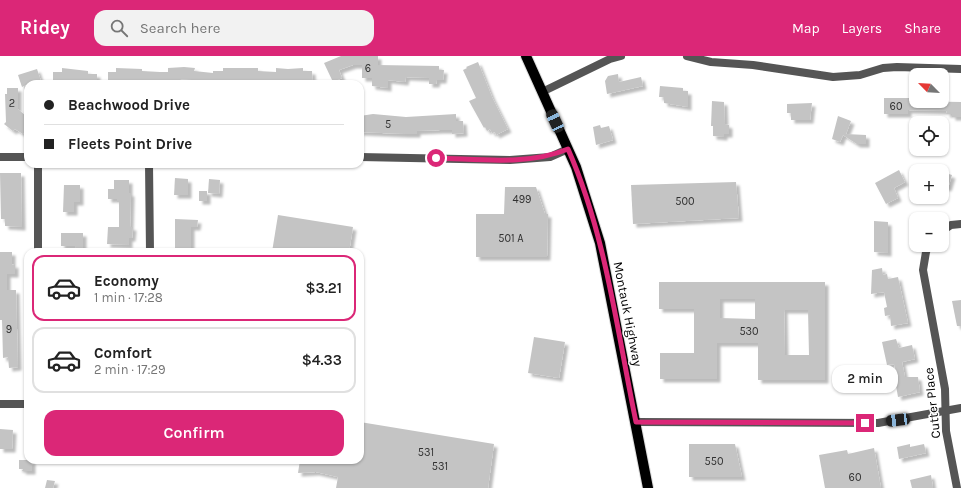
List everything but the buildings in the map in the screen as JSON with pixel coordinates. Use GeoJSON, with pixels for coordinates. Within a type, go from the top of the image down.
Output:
{"type":"FeatureCollection","features":[{"type":"Feature","properties":{"kind":"main road","name":"Montauk Highway"},"geometry":{"type":"LineString","coordinates":[[526,56],[584,187],[600,243],[648,488]]}},
{"type":"Feature","properties":{"kind":"street"},"geometry":{"type":"LineString","coordinates":[[542,92],[610,59],[621,56]]}},
{"type":"Feature","properties":{"kind":"street"},"geometry":{"type":"LineString","coordinates":[[687,56],[711,62],[753,65],[833,77],[860,75],[883,68],[897,67],[961,69]]}},
{"type":"Feature","properties":{"kind":"street"},"geometry":{"type":"LineString","coordinates":[[364,157],[510,160],[550,157],[568,149]]}},
{"type":"Feature","properties":{"kind":"street"},"geometry":{"type":"LineString","coordinates":[[0,157],[24,157]]}},
{"type":"Feature","properties":{"kind":"street"},"geometry":{"type":"LineString","coordinates":[[38,168],[38,248]]}},
{"type":"Feature","properties":{"kind":"street"},"geometry":{"type":"LineString","coordinates":[[149,168],[150,248]]}},
{"type":"Feature","properties":{"kind":"street"},"geometry":{"type":"LineString","coordinates":[[949,226],[961,224]]}},
{"type":"Feature","properties":{"kind":"street","name":"Cutter Place"},"geometry":{"type":"LineString","coordinates":[[926,252],[924,270],[945,389],[946,431],[957,488]]}},
{"type":"Feature","properties":{"kind":"street"},"geometry":{"type":"LineString","coordinates":[[0,404],[24,404]]}},
{"type":"Feature","properties":{"kind":"street"},"geometry":{"type":"LineString","coordinates":[[636,422],[878,423],[961,408]]}},
{"type":"Feature","properties":{"kind":"route"},"geometry":{"type":"LineString","coordinates":[[436,158],[510,160],[550,157],[568,149],[584,187],[600,243],[636,422],[865,423]]}}]}
